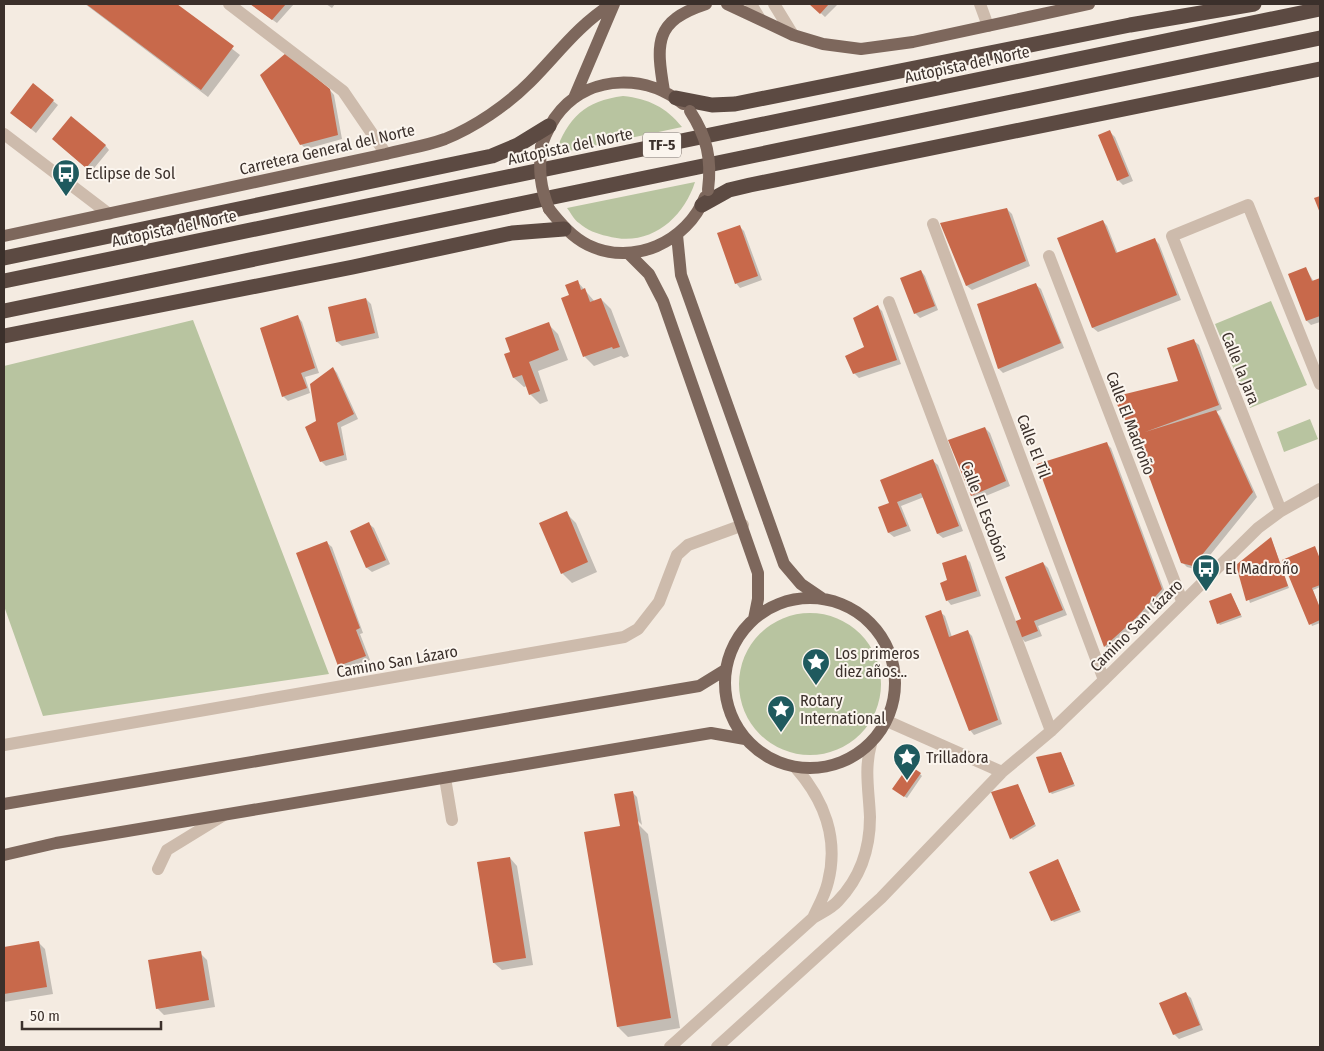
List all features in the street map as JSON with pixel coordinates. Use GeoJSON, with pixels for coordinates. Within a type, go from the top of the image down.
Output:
{"type":"FeatureCollection","features":[{"type":"Feature","properties":{"kind":"highway"},"geometry":{"type":"LineString","coordinates":[[670,95],[712,105],[735,104],[1130,25],[1254,4]]}},
{"type":"Feature","properties":{"kind":"highway","name":"Autopista del Norte"},"geometry":{"type":"LineString","coordinates":[[4,281],[1320,9]]}},
{"type":"Feature","properties":{"kind":"highway","name":"TF-5"},"geometry":{"type":"LineString","coordinates":[[4,311],[1320,38]]}},
{"type":"Feature","properties":{"kind":"highway"},"geometry":{"type":"LineString","coordinates":[[702,206],[729,190],[750,185],[1320,68]]}},
{"type":"Feature","properties":{"kind":"highway"},"geometry":{"type":"LineString","coordinates":[[4,258],[492,156],[518,145],[549,126]]}},
{"type":"Feature","properties":{"kind":"highway"},"geometry":{"type":"LineString","coordinates":[[4,336],[353,267],[512,233],[536,229],[564,229]]}},
{"type":"Feature","properties":{"kind":"main road","name":"Carretera General del Norte"},"geometry":{"type":"LineString","coordinates":[[4,236],[386,154],[444,139],[472,126],[529,83],[573,34],[592,17],[613,4]]}},
{"type":"Feature","properties":{"kind":"main road"},"geometry":{"type":"LineString","coordinates":[[574,98],[613,4]]}},
{"type":"Feature","properties":{"kind":"main road"},"geometry":{"type":"LineString","coordinates":[[670,95],[659,62],[660,40],[670,23],[690,9],[706,4]]}},
{"type":"Feature","properties":{"kind":"main road"},"geometry":{"type":"LineString","coordinates":[[727,4],[793,35],[823,44],[861,50],[913,42],[1089,4]]}},
{"type":"Feature","properties":{"kind":"main road"},"geometry":{"type":"LineString","coordinates":[[635,82],[670,95],[690,112],[700,127],[707,144],[710,171],[708,190],[702,206],[690,223],[677,235],[656,247],[628,253],[608,252],[588,245],[564,229],[549,209],[541,189],[539,172],[541,147],[549,126],[561,110],[574,98],[593,88],[613,83],[635,82]]}},
{"type":"Feature","properties":{"kind":"main road"},"geometry":{"type":"LineString","coordinates":[[677,235],[681,275],[784,564],[800,584],[823,599]]}},
{"type":"Feature","properties":{"kind":"main road"},"geometry":{"type":"LineString","coordinates":[[628,253],[650,274],[663,301],[742,525],[758,573],[758,599],[754,619]]}},
{"type":"Feature","properties":{"kind":"main road"},"geometry":{"type":"LineString","coordinates":[[805,598],[823,599],[846,605],[865,618],[880,634],[887,648],[896,677],[894,699],[887,721],[871,744],[849,760],[823,768],[796,768],[777,762],[760,753],[745,739],[735,724],[728,707],[724,689],[725,670],[731,651],[740,634],[754,619],[769,608],[786,601],[805,598]]}},
{"type":"Feature","properties":{"kind":"main road"},"geometry":{"type":"LineString","coordinates":[[4,804],[699,686],[725,670]]}},
{"type":"Feature","properties":{"kind":"main road"},"geometry":{"type":"LineString","coordinates":[[4,855],[56,843],[711,733],[745,739]]}},
{"type":"Feature","properties":{"kind":"street"},"geometry":{"type":"LineString","coordinates":[[229,4],[343,91],[386,154]]}},
{"type":"Feature","properties":{"kind":"street"},"geometry":{"type":"LineString","coordinates":[[752,4],[760,18]]}},
{"type":"Feature","properties":{"kind":"street"},"geometry":{"type":"LineString","coordinates":[[774,4],[793,35]]}},
{"type":"Feature","properties":{"kind":"street"},"geometry":{"type":"LineString","coordinates":[[980,4],[988,26]]}},
{"type":"Feature","properties":{"kind":"street"},"geometry":{"type":"LineString","coordinates":[[4,134],[109,214]]}},
{"type":"Feature","properties":{"kind":"street","name":"Calle la Jara"},"geometry":{"type":"LineString","coordinates":[[1281,511],[1172,236],[1248,206],[1320,384]]}},
{"type":"Feature","properties":{"kind":"street","name":"Calle El Til"},"geometry":{"type":"LineString","coordinates":[[933,224],[1104,680]]}},
{"type":"Feature","properties":{"kind":"street","name":"Calle El Madroño"},"geometry":{"type":"LineString","coordinates":[[1049,256],[1182,601]]}},
{"type":"Feature","properties":{"kind":"street","name":"Calle El Escobón"},"geometry":{"type":"LineString","coordinates":[[889,302],[1051,731]]}},
{"type":"Feature","properties":{"kind":"street","name":"Camino San Lázaro"},"geometry":{"type":"LineString","coordinates":[[717,1047],[881,898],[1002,772],[1051,731],[1258,528],[1281,511],[1320,489]]}},
{"type":"Feature","properties":{"kind":"street","name":"Camino San Lázaro"},"geometry":{"type":"LineString","coordinates":[[4,745],[624,637],[638,629],[659,602],[678,555],[688,545],[742,525]]}},
{"type":"Feature","properties":{"kind":"street"},"geometry":{"type":"LineString","coordinates":[[887,721],[1002,772]]}},
{"type":"Feature","properties":{"kind":"street"},"geometry":{"type":"LineString","coordinates":[[670,1047],[813,918],[838,902],[859,873],[868,848],[870,817],[866,763],[871,744]]}},
{"type":"Feature","properties":{"kind":"street"},"geometry":{"type":"LineString","coordinates":[[796,768],[810,784],[822,804],[828,821],[832,854],[828,883],[813,918]]}},
{"type":"Feature","properties":{"kind":"street"},"geometry":{"type":"LineString","coordinates":[[445,778],[452,820]]}},
{"type":"Feature","properties":{"kind":"street"},"geometry":{"type":"LineString","coordinates":[[158,869],[167,850],[224,815]]}},
{"type":"Feature","properties":{"kind":"green space"},"geometry":{"type":"Polygon","coordinates":[[[623,96],[641,99],[656,105],[670,114],[682,127],[555,154],[566,130],[580,113],[598,102],[623,96]]]}},
{"type":"Feature","properties":{"kind":"green space"},"geometry":{"type":"Polygon","coordinates":[[[695,182],[682,208],[673,219],[662,228],[636,238],[622,239],[603,235],[585,228],[577,222],[567,208],[695,182]]]}},
{"type":"Feature","properties":{"kind":"green space"},"geometry":{"type":"Polygon","coordinates":[[[1271,301],[1307,385],[1250,408],[1215,324],[1271,301]]]}},
{"type":"Feature","properties":{"kind":"green space"},"geometry":{"type":"Polygon","coordinates":[[[193,320],[329,674],[43,716],[4,606],[4,366],[193,320]]]}},
{"type":"Feature","properties":{"kind":"green space"},"geometry":{"type":"Polygon","coordinates":[[[1310,419],[1318,439],[1284,452],[1277,432],[1310,419]]]}},
{"type":"Feature","properties":{"kind":"green space"},"geometry":{"type":"Polygon","coordinates":[[[810,613],[824,614],[837,618],[850,625],[860,634],[869,644],[876,657],[880,670],[880,698],[876,711],[869,724],[860,734],[850,743],[837,750],[824,754],[810,755],[796,754],[783,750],[770,743],[760,734],[751,724],[744,711],[740,698],[739,684],[740,670],[744,657],[751,644],[760,634],[770,625],[783,618],[796,614],[810,613]]]}},
{"type":"Feature","properties":{"kind":"building"},"geometry":{"type":"Polygon","coordinates":[[[86,4],[177,4],[234,46],[201,90],[86,4]]]}},
{"type":"Feature","properties":{"kind":"building"},"geometry":{"type":"Polygon","coordinates":[[[250,4],[286,4],[272,20],[250,4]]]}},
{"type":"Feature","properties":{"kind":"building"},"geometry":{"type":"Polygon","coordinates":[[[809,4],[829,4],[820,14],[809,4]]]}},
{"type":"Feature","properties":{"kind":"building"},"geometry":{"type":"Polygon","coordinates":[[[286,53],[330,89],[338,135],[300,145],[260,75],[286,53]]]}},
{"type":"Feature","properties":{"kind":"building"},"geometry":{"type":"Polygon","coordinates":[[[33,83],[54,100],[31,129],[10,113],[33,83]]]}},
{"type":"Feature","properties":{"kind":"building"},"geometry":{"type":"Polygon","coordinates":[[[71,116],[106,145],[86,168],[52,139],[71,116]]]}},
{"type":"Feature","properties":{"kind":"building"},"geometry":{"type":"Polygon","coordinates":[[[1110,130],[1129,176],[1117,181],[1098,135],[1110,130]]]}},
{"type":"Feature","properties":{"kind":"building"},"geometry":{"type":"Polygon","coordinates":[[[1320,196],[1320,213],[1314,198],[1320,196]]]}},
{"type":"Feature","properties":{"kind":"building"},"geometry":{"type":"Polygon","coordinates":[[[1007,208],[1026,261],[966,286],[940,223],[1007,208]]]}},
{"type":"Feature","properties":{"kind":"building"},"geometry":{"type":"Polygon","coordinates":[[[1103,220],[1116,253],[1155,238],[1177,295],[1092,328],[1057,238],[1103,220]]]}},
{"type":"Feature","properties":{"kind":"building"},"geometry":{"type":"Polygon","coordinates":[[[740,225],[758,276],[735,284],[717,233],[740,225]]]}},
{"type":"Feature","properties":{"kind":"building"},"geometry":{"type":"Polygon","coordinates":[[[1306,267],[1312,281],[1320,278],[1320,316],[1306,321],[1288,274],[1306,267]]]}},
{"type":"Feature","properties":{"kind":"building"},"geometry":{"type":"Polygon","coordinates":[[[921,270],[935,306],[914,314],[900,278],[921,270]]]}},
{"type":"Feature","properties":{"kind":"building"},"geometry":{"type":"Polygon","coordinates":[[[578,280],[581,290],[585,288],[590,302],[601,298],[620,347],[613,349],[612,347],[583,357],[561,298],[569,295],[565,285],[578,280]]]}},
{"type":"Feature","properties":{"kind":"building"},"geometry":{"type":"Polygon","coordinates":[[[1036,283],[1061,343],[998,369],[977,304],[1036,283]]]}},
{"type":"Feature","properties":{"kind":"building"},"geometry":{"type":"Polygon","coordinates":[[[366,298],[375,333],[336,342],[328,307],[366,298]]]}},
{"type":"Feature","properties":{"kind":"building"},"geometry":{"type":"Polygon","coordinates":[[[878,305],[897,360],[853,374],[845,356],[864,347],[853,318],[878,305]]]}},
{"type":"Feature","properties":{"kind":"building"},"geometry":{"type":"Polygon","coordinates":[[[298,315],[315,368],[301,373],[307,388],[282,397],[260,328],[298,315]]]}},
{"type":"Feature","properties":{"kind":"building"},"geometry":{"type":"Polygon","coordinates":[[[549,322],[559,350],[529,362],[540,391],[529,395],[522,375],[513,378],[504,354],[510,352],[505,338],[549,322]]]}},
{"type":"Feature","properties":{"kind":"building"},"geometry":{"type":"Polygon","coordinates":[[[1194,339],[1219,405],[1145,432],[1216,410],[1253,492],[1193,566],[1181,563],[1134,436],[1113,397],[1178,381],[1167,348],[1194,339]]]}},
{"type":"Feature","properties":{"kind":"building"},"geometry":{"type":"Polygon","coordinates":[[[333,367],[354,414],[337,423],[344,455],[320,462],[305,427],[316,421],[310,384],[333,367]]]}},
{"type":"Feature","properties":{"kind":"building"},"geometry":{"type":"Polygon","coordinates":[[[985,427],[1006,481],[971,496],[948,440],[985,427]]]}},
{"type":"Feature","properties":{"kind":"building"},"geometry":{"type":"Polygon","coordinates":[[[1107,442],[1162,589],[1136,618],[1104,647],[1037,464],[1107,442]]]}},
{"type":"Feature","properties":{"kind":"building"},"geometry":{"type":"Polygon","coordinates":[[[933,459],[959,526],[937,534],[921,493],[897,502],[907,526],[888,533],[878,507],[889,503],[880,480],[933,459]]]}},
{"type":"Feature","properties":{"kind":"building"},"geometry":{"type":"Polygon","coordinates":[[[567,511],[588,562],[561,574],[539,523],[567,511]]]}},
{"type":"Feature","properties":{"kind":"building"},"geometry":{"type":"Polygon","coordinates":[[[369,522],[386,560],[366,568],[350,531],[369,522]]]}},
{"type":"Feature","properties":{"kind":"building"},"geometry":{"type":"Polygon","coordinates":[[[1271,537],[1288,586],[1246,601],[1236,565],[1271,537]]]}},
{"type":"Feature","properties":{"kind":"building"},"geometry":{"type":"Polygon","coordinates":[[[327,541],[360,628],[356,630],[366,656],[338,666],[296,553],[327,541]]]}},
{"type":"Feature","properties":{"kind":"building"},"geometry":{"type":"Polygon","coordinates":[[[1315,546],[1320,559],[1320,585],[1312,588],[1320,608],[1320,620],[1309,625],[1282,560],[1315,546]]]}},
{"type":"Feature","properties":{"kind":"building"},"geometry":{"type":"Polygon","coordinates":[[[966,555],[977,591],[946,601],[940,583],[947,580],[942,563],[966,555]]]}},
{"type":"Feature","properties":{"kind":"building"},"geometry":{"type":"Polygon","coordinates":[[[1043,562],[1063,610],[1034,621],[1038,631],[1020,638],[1013,622],[1021,619],[1005,577],[1043,562]]]}},
{"type":"Feature","properties":{"kind":"building"},"geometry":{"type":"Polygon","coordinates":[[[1231,593],[1241,615],[1217,624],[1209,601],[1231,593]]]}},
{"type":"Feature","properties":{"kind":"building"},"geometry":{"type":"Polygon","coordinates":[[[941,610],[949,637],[968,630],[998,720],[969,731],[925,616],[941,610]]]}},
{"type":"Feature","properties":{"kind":"building"},"geometry":{"type":"Polygon","coordinates":[[[1061,752],[1074,784],[1049,793],[1036,757],[1061,752]]]}},
{"type":"Feature","properties":{"kind":"building"},"geometry":{"type":"Polygon","coordinates":[[[909,765],[921,773],[904,797],[892,789],[909,765]]]}},
{"type":"Feature","properties":{"kind":"building"},"geometry":{"type":"Polygon","coordinates":[[[1018,784],[1035,824],[1010,839],[991,792],[1018,784]]]}},
{"type":"Feature","properties":{"kind":"building"},"geometry":{"type":"Polygon","coordinates":[[[633,791],[671,1018],[617,1027],[584,832],[620,826],[614,794],[633,791]]]}},
{"type":"Feature","properties":{"kind":"building"},"geometry":{"type":"Polygon","coordinates":[[[510,857],[526,958],[493,963],[477,862],[510,857]]]}},
{"type":"Feature","properties":{"kind":"building"},"geometry":{"type":"Polygon","coordinates":[[[1058,859],[1080,910],[1051,921],[1029,872],[1058,859]]]}},
{"type":"Feature","properties":{"kind":"building"},"geometry":{"type":"Polygon","coordinates":[[[39,941],[47,987],[4,994],[4,947],[39,941]]]}},
{"type":"Feature","properties":{"kind":"building"},"geometry":{"type":"Polygon","coordinates":[[[201,951],[209,1000],[156,1009],[148,960],[201,951]]]}},
{"type":"Feature","properties":{"kind":"building"},"geometry":{"type":"Polygon","coordinates":[[[1186,992],[1200,1025],[1173,1035],[1159,1003],[1186,992]]]}},
{"type":"Feature","properties":{"kind":"place","name":"Eclipse de Sol"},"geometry":{"type":"Point","coordinates":[66,197]}},
{"type":"Feature","properties":{"kind":"place","name":"El Madroño"},"geometry":{"type":"Point","coordinates":[1206,592]}},
{"type":"Feature","properties":{"kind":"place","name":"Los primeros diez años..."},"geometry":{"type":"Point","coordinates":[816,686]}},
{"type":"Feature","properties":{"kind":"place","name":"Rotary International"},"geometry":{"type":"Point","coordinates":[781,733]}},
{"type":"Feature","properties":{"kind":"place","name":"Trilladora"},"geometry":{"type":"Point","coordinates":[907,781]}}]}
